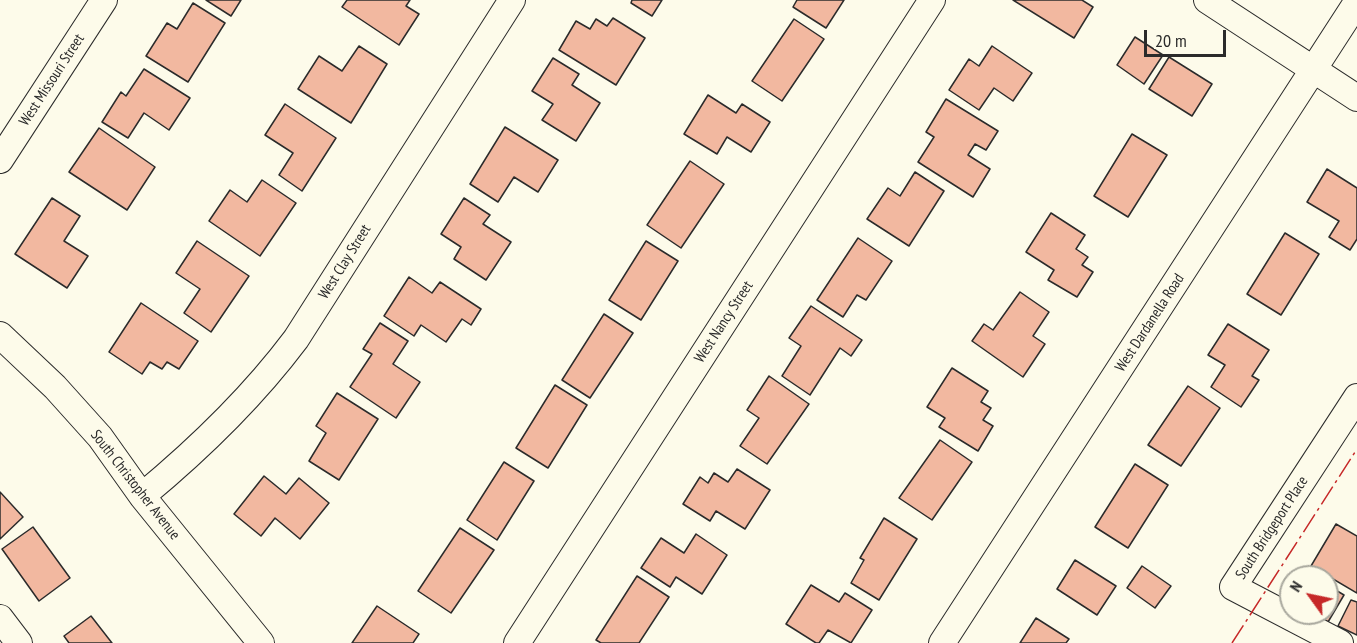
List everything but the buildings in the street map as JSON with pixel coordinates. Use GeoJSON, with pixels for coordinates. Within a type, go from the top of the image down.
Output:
{"type":"FeatureCollection","features":[{"type":"Feature","properties":{"kind":"street","name":"West Missouri Street"},"geometry":{"type":"LineString","coordinates":[[0,160],[104,0]]}},
{"type":"Feature","properties":{"kind":"street","name":"West Clay Street"},"geometry":{"type":"LineString","coordinates":[[142,496],[229,420],[266,380],[296,339],[512,0]]}},
{"type":"Feature","properties":{"kind":"street","name":"West Nancy Street"},"geometry":{"type":"LineString","coordinates":[[517,643],[932,0]]}},
{"type":"Feature","properties":{"kind":"street"},"geometry":{"type":"LineString","coordinates":[[1207,0],[1357,98]]}},
{"type":"Feature","properties":{"kind":"street","name":"West Dardanella Road"},"geometry":{"type":"LineString","coordinates":[[942,643],[1357,2]]}},
{"type":"Feature","properties":{"kind":"street","name":"South Christopher Avenue"},"geometry":{"type":"LineString","coordinates":[[0,335],[55,387],[100,437],[142,496],[261,643]]}},
{"type":"Feature","properties":{"kind":"street","name":"South Bridgeport Place"},"geometry":{"type":"LineString","coordinates":[[1340,643],[1233,587],[1357,397]]}},
{"type":"Feature","properties":{"kind":"street"},"geometry":{"type":"LineString","coordinates":[[0,618],[19,643]]}},
{"type":"Feature","properties":{"kind":"power"},"geometry":{"type":"LineString","coordinates":[[1232,643],[1357,449]]}}]}
